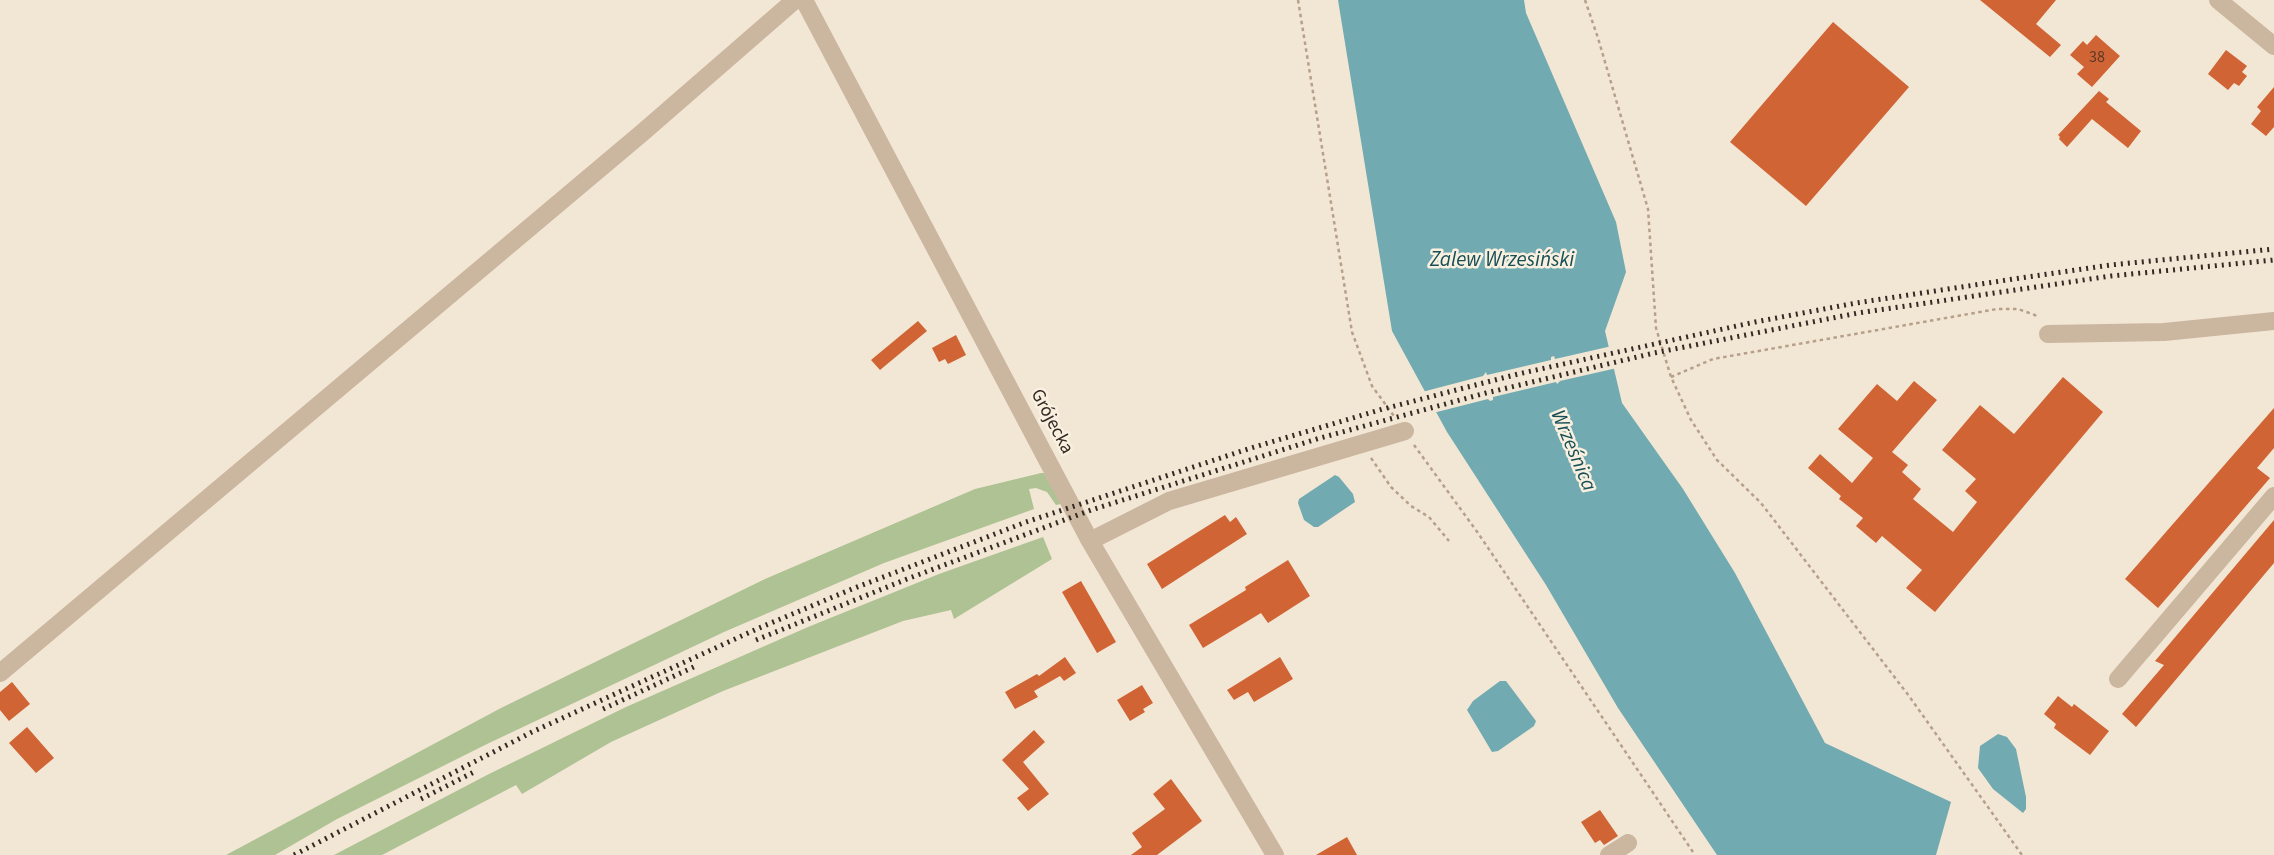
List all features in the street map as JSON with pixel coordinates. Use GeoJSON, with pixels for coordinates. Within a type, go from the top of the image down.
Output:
{"type":"FeatureCollection","features":[{"type":"Feature","properties":{"kind":"street"},"geometry":{"type":"LineString","coordinates":[[0,673],[632,142],[795,0]]}},
{"type":"Feature","properties":{"kind":"street","name":"Grójecka"},"geometry":{"type":"LineString","coordinates":[[804,0],[1090,541],[1275,855]]}},
{"type":"Feature","properties":{"kind":"street"},"geometry":{"type":"LineString","coordinates":[[2218,0],[2274,46]]}},
{"type":"Feature","properties":{"kind":"street"},"geometry":{"type":"LineString","coordinates":[[2048,334],[2164,332],[2274,321]]}},
{"type":"Feature","properties":{"kind":"street"},"geometry":{"type":"LineString","coordinates":[[1090,541],[1169,501],[1405,431]]}},
{"type":"Feature","properties":{"kind":"street"},"geometry":{"type":"LineString","coordinates":[[2118,679],[2274,496]]}},
{"type":"Feature","properties":{"kind":"street"},"geometry":{"type":"LineString","coordinates":[[1609,855],[1628,843]]}},
{"type":"Feature","properties":{"kind":"path"},"geometry":{"type":"LineString","coordinates":[[1298,0],[1352,332],[1372,386],[1478,533],[1695,855]]}},
{"type":"Feature","properties":{"kind":"path"},"geometry":{"type":"LineString","coordinates":[[1585,0],[1648,209],[1656,328],[1671,377],[1691,420],[1717,460],[1761,503],[1909,696],[2022,855]]}},
{"type":"Feature","properties":{"kind":"path"},"geometry":{"type":"LineString","coordinates":[[1671,377],[1713,359],[1997,309],[2018,309],[2035,315],[2048,334]]}},
{"type":"Feature","properties":{"kind":"path"},"geometry":{"type":"LineString","coordinates":[[1364,442],[1371,459],[1391,487],[1411,506],[1429,517],[1449,541]]}},
{"type":"Feature","properties":{"kind":"green space"},"geometry":{"type":"Polygon","coordinates":[[[1044,473],[1061,504],[1056,505],[1047,492],[1036,488],[1029,489],[1034,509],[884,563],[724,632],[487,744],[337,819],[275,855],[226,855],[501,708],[765,579],[975,489],[1044,473]]]}},
{"type":"Feature","properties":{"kind":"green space"},"geometry":{"type":"Polygon","coordinates":[[[1043,537],[1052,559],[954,619],[951,610],[903,621],[723,691],[611,742],[522,794],[516,785],[382,855],[334,855],[489,774],[626,707],[808,627],[939,574],[1043,537]]]}},
{"type":"Feature","properties":{"kind":"water","name":"Zalew Wrzesiński"},"geometry":{"type":"Polygon","coordinates":[[[1338,0],[1524,0],[1526,13],[1616,222],[1626,272],[1605,331],[1622,403],[1683,489],[1735,573],[1825,743],[1951,802],[1936,855],[1717,855],[1618,708],[1546,585],[1447,432],[1392,331],[1338,0]]]}},
{"type":"Feature","properties":{"kind":"water"},"geometry":{"type":"Polygon","coordinates":[[[1335,475],[1353,494],[1355,502],[1314,527],[1304,520],[1299,499],[1335,475]]]}},
{"type":"Feature","properties":{"kind":"water"},"geometry":{"type":"Polygon","coordinates":[[[1500,681],[1506,681],[1536,721],[1534,726],[1498,751],[1492,752],[1467,710],[1473,701],[1500,681]]]}},
{"type":"Feature","properties":{"kind":"water"},"geometry":{"type":"Polygon","coordinates":[[[1998,734],[2007,737],[2016,749],[2026,797],[2026,809],[2023,813],[1993,789],[1978,768],[1980,746],[1998,734]]]}},
{"type":"Feature","properties":{"kind":"pier"},"geometry":{"type":"Polygon","coordinates":[[[1612,346],[1617,368],[1493,397],[1490,401],[1488,399],[1433,413],[1422,392],[1483,376],[1486,372],[1487,375],[1551,360],[1554,356],[1555,359],[1612,346]]]}},
{"type":"Feature","properties":{"kind":"building"},"geometry":{"type":"Polygon","coordinates":[[[1980,0],[2056,0],[2036,24],[2061,45],[2050,57],[1980,0]]]}},
{"type":"Feature","properties":{"kind":"building"},"geometry":{"type":"Polygon","coordinates":[[[1833,22],[1909,87],[1806,206],[1730,142],[1833,22]]]}},
{"type":"Feature","properties":{"kind":"building"},"geometry":{"type":"Polygon","coordinates":[[[2096,35],[2120,56],[2092,87],[2077,74],[2084,67],[2070,55],[2083,41],[2087,45],[2096,35]]]}},
{"type":"Feature","properties":{"kind":"building"},"geometry":{"type":"Polygon","coordinates":[[[2226,50],[2247,66],[2242,72],[2247,76],[2239,86],[2234,83],[2228,90],[2208,74],[2226,50]]]}},
{"type":"Feature","properties":{"kind":"building"},"geometry":{"type":"Polygon","coordinates":[[[2274,87],[2274,127],[2266,136],[2251,124],[2261,111],[2257,107],[2274,87]]]}},
{"type":"Feature","properties":{"kind":"building"},"geometry":{"type":"Polygon","coordinates":[[[2099,91],[2109,99],[2106,102],[2141,131],[2128,148],[2092,119],[2067,147],[2058,135],[2099,91]]]}},
{"type":"Feature","properties":{"kind":"building"},"geometry":{"type":"Polygon","coordinates":[[[918,321],[927,331],[880,370],[871,360],[918,321]]]}},
{"type":"Feature","properties":{"kind":"building"},"geometry":{"type":"Polygon","coordinates":[[[956,335],[966,355],[948,364],[945,359],[939,362],[932,348],[956,335]]]}},
{"type":"Feature","properties":{"kind":"building"},"geometry":{"type":"Polygon","coordinates":[[[2063,377],[2103,412],[1935,612],[1906,588],[1922,570],[1882,536],[1876,543],[1856,526],[1863,518],[1808,468],[1820,454],[1852,483],[1873,458],[1838,429],[1877,384],[1897,401],[1914,381],[1937,400],[1892,452],[1908,465],[1902,472],[1921,489],[1913,499],[1953,532],[1977,502],[1965,491],[1976,479],[1942,450],[1980,405],[2014,434],[2063,377]]]}},
{"type":"Feature","properties":{"kind":"building"},"geometry":{"type":"Polygon","coordinates":[[[2274,408],[2274,448],[2257,468],[2270,478],[2158,608],[2125,579],[2274,408]]]}},
{"type":"Feature","properties":{"kind":"building"},"geometry":{"type":"Polygon","coordinates":[[[1225,515],[1230,522],[1236,517],[1247,534],[1162,589],[1147,564],[1225,515]]]}},
{"type":"Feature","properties":{"kind":"building"},"geometry":{"type":"Polygon","coordinates":[[[2274,520],[2274,563],[2136,727],[2122,714],[2164,665],[2155,661],[2274,520]]]}},
{"type":"Feature","properties":{"kind":"building"},"geometry":{"type":"Polygon","coordinates":[[[1288,560],[1310,596],[1268,623],[1261,613],[1203,648],[1189,625],[1288,560]]]}},
{"type":"Feature","properties":{"kind":"building"},"geometry":{"type":"Polygon","coordinates":[[[1081,581],[1116,642],[1097,653],[1062,592],[1081,581]]]}},
{"type":"Feature","properties":{"kind":"building"},"geometry":{"type":"Polygon","coordinates":[[[1065,657],[1076,673],[1064,681],[1060,676],[1034,691],[1038,697],[1015,709],[1005,692],[1037,674],[1039,676],[1065,657]]]}},
{"type":"Feature","properties":{"kind":"building"},"geometry":{"type":"Polygon","coordinates":[[[1280,657],[1293,679],[1254,702],[1248,692],[1234,700],[1227,690],[1280,657]]]}},
{"type":"Feature","properties":{"kind":"building"},"geometry":{"type":"Polygon","coordinates":[[[12,682],[30,704],[9,721],[0,710],[0,692],[12,682]]]}},
{"type":"Feature","properties":{"kind":"building"},"geometry":{"type":"Polygon","coordinates":[[[1142,685],[1153,703],[1143,709],[1145,712],[1130,721],[1117,700],[1142,685]]]}},
{"type":"Feature","properties":{"kind":"building"},"geometry":{"type":"Polygon","coordinates":[[[2058,696],[2072,707],[2074,704],[2109,731],[2090,755],[2054,728],[2056,724],[2044,714],[2058,696]]]}},
{"type":"Feature","properties":{"kind":"building"},"geometry":{"type":"Polygon","coordinates":[[[27,727],[54,758],[36,773],[9,743],[27,727]]]}},
{"type":"Feature","properties":{"kind":"building"},"geometry":{"type":"Polygon","coordinates":[[[1034,730],[1045,742],[1023,762],[1049,794],[1028,811],[1017,798],[1029,789],[1002,760],[1034,730]]]}},
{"type":"Feature","properties":{"kind":"building"},"geometry":{"type":"Polygon","coordinates":[[[1171,779],[1202,821],[1157,855],[1131,855],[1142,847],[1132,833],[1165,809],[1153,794],[1171,779]]]}},
{"type":"Feature","properties":{"kind":"building"},"geometry":{"type":"Polygon","coordinates":[[[1600,810],[1618,836],[1604,845],[1600,840],[1595,843],[1581,822],[1600,810]]]}},
{"type":"Feature","properties":{"kind":"building"},"geometry":{"type":"Polygon","coordinates":[[[1347,837],[1357,855],[1316,855],[1347,837]]]}},
{"type":"Feature","properties":{"kind":"railway"},"geometry":{"type":"LineString","coordinates":[[294,855],[532,732],[759,628],[1026,522],[1251,448],[1383,409],[1518,374],[1755,322],[1856,303],[2110,265],[2274,249]]}},
{"type":"Feature","properties":{"kind":"railway"},"geometry":{"type":"LineString","coordinates":[[756,640],[907,579],[1091,510],[1320,438],[1486,393],[1654,353],[1858,313],[2111,276],[2274,260]]}},
{"type":"Feature","properties":{"kind":"railway"},"geometry":{"type":"LineString","coordinates":[[603,709],[698,665]]}},
{"type":"Feature","properties":{"kind":"railway"},"geometry":{"type":"LineString","coordinates":[[421,799],[474,772]]}},
{"type":"Feature","properties":{"kind":"water label","name":"Wrześnica"},"geometry":{"type":"Point","coordinates":[1572,451]}}]}
